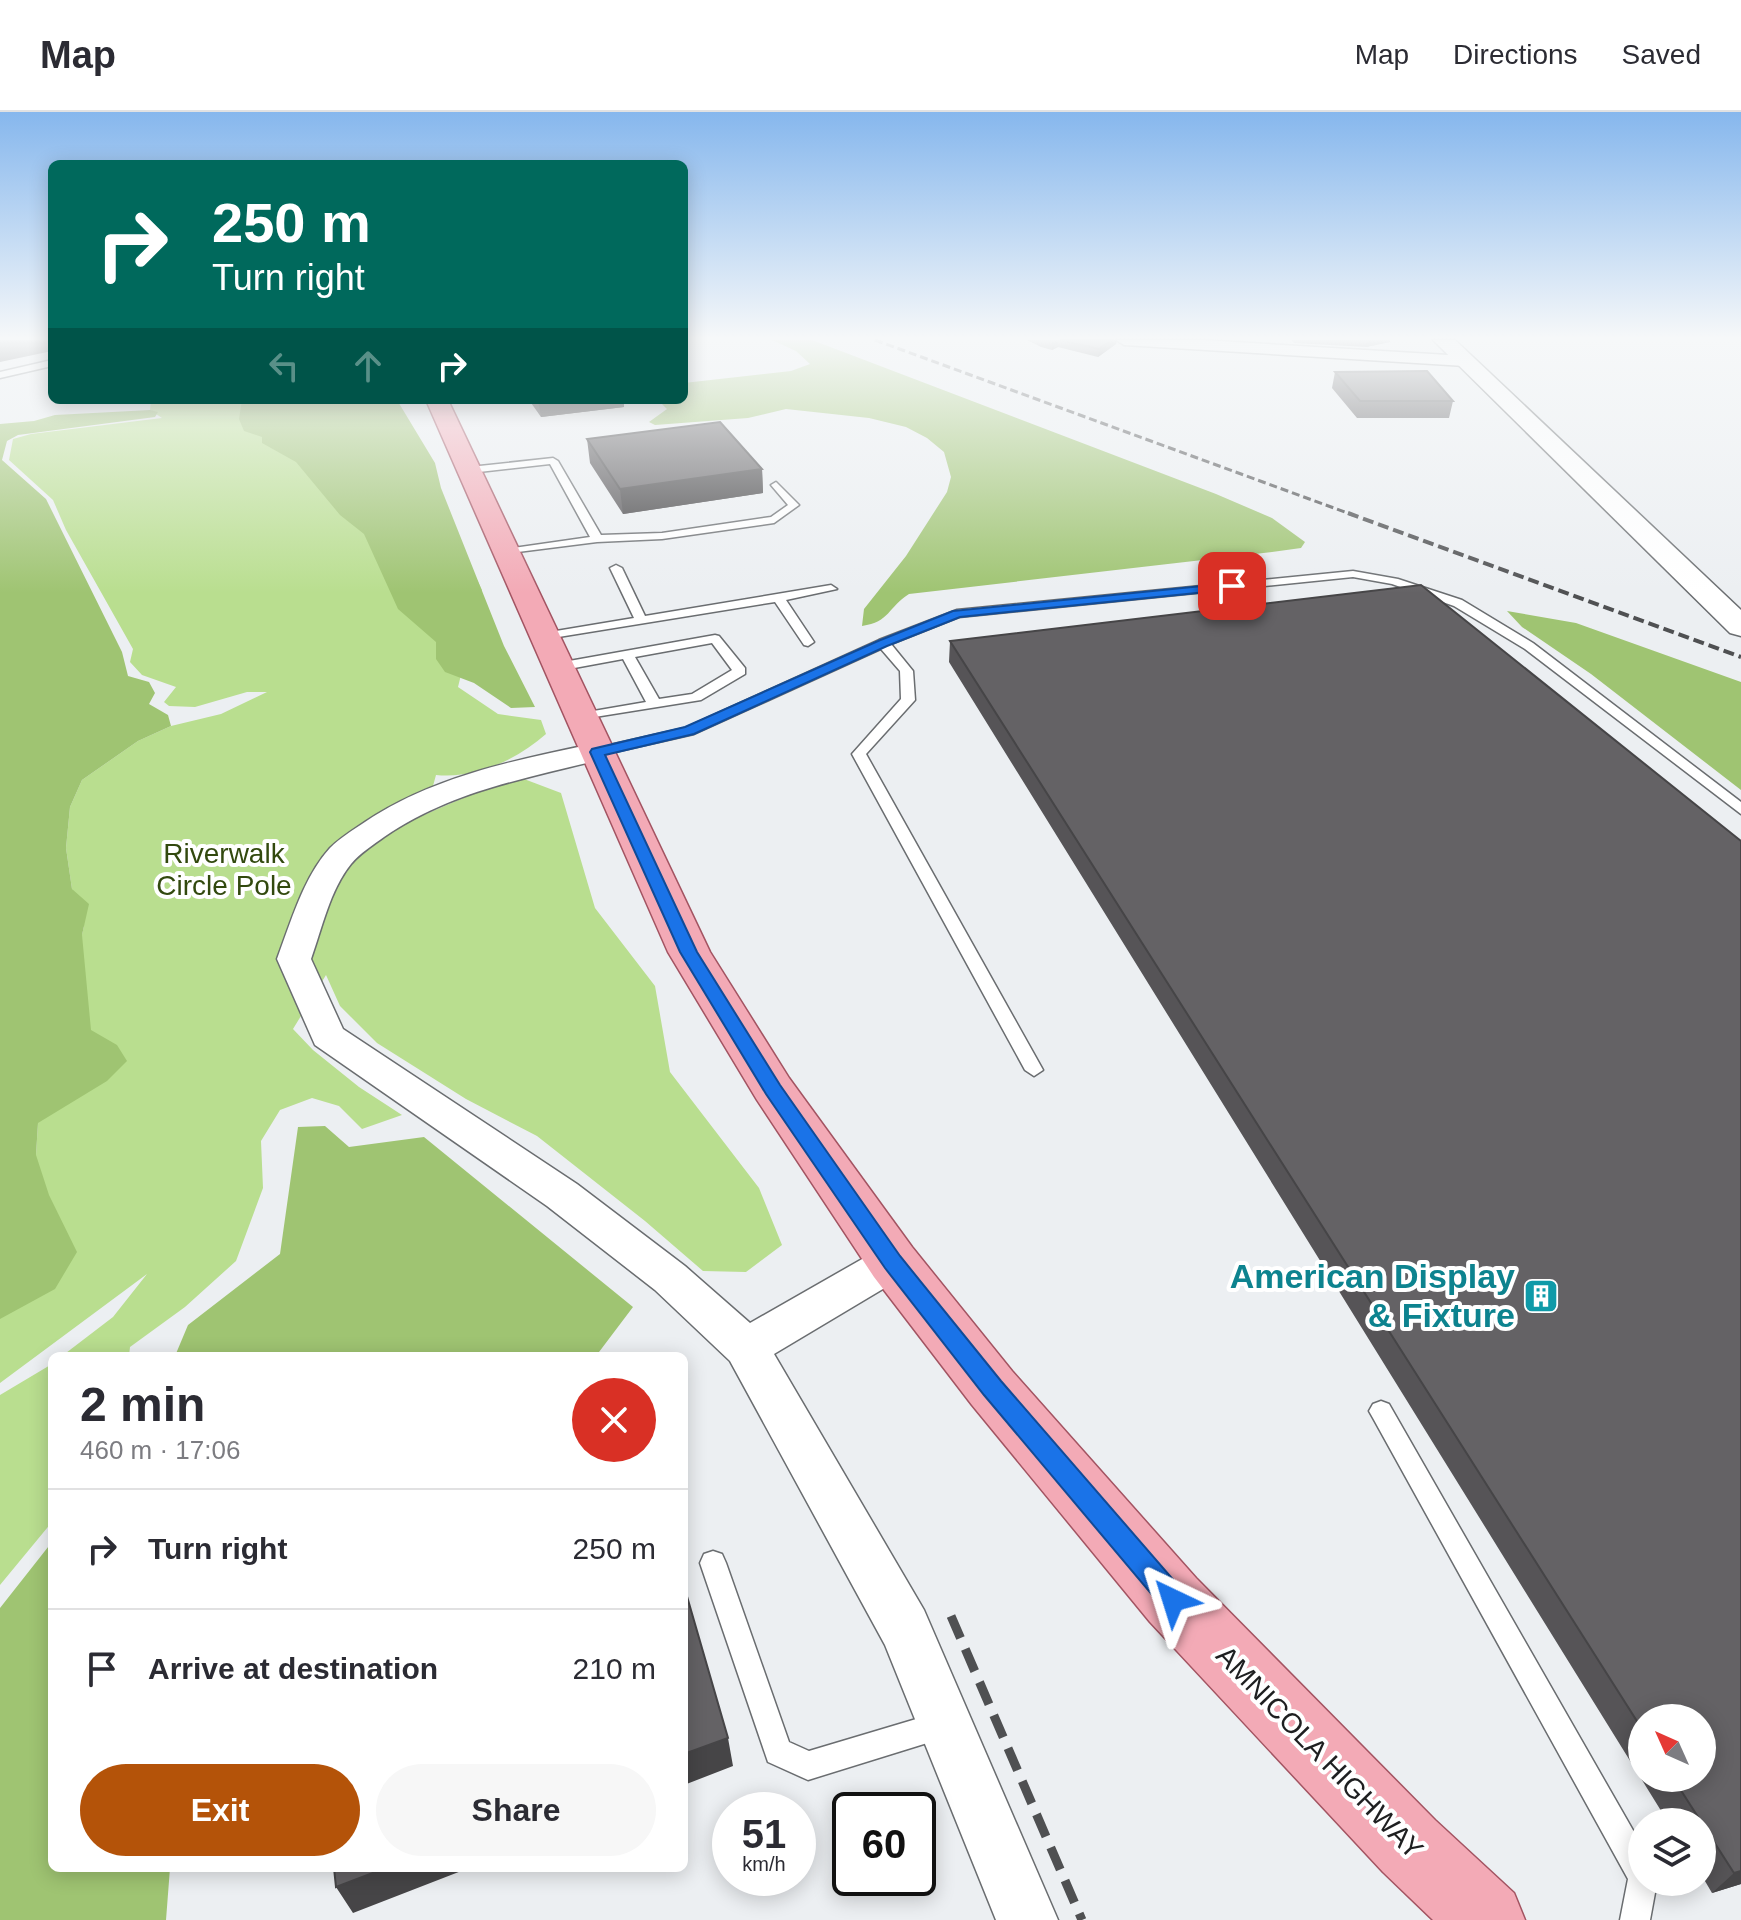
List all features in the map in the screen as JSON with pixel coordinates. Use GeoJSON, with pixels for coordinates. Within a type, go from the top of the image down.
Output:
{"type":"FeatureCollection","features":[{"type":"Feature","properties":{"kind":"main road","name":"AMNICOLA HIGHWAY"},"geometry":{"type":"LineString","coordinates":[[448,424],[689,952],[773,1089],[893,1262],[992,1388],[1173,1600],[1409,1846],[1487,1920]]}},
{"type":"Feature","properties":{"kind":"street"},"geometry":{"type":"LineString","coordinates":[[1531,424],[1741,627]]}},
{"type":"Feature","properties":{"kind":"street"},"geometry":{"type":"LineString","coordinates":[[589,735],[508,770],[430,797],[380,825],[341,855],[327,876],[294,959],[328,1036],[562,1195],[670,1278],[746,1348],[905,1629],[1027,1920]]}},
{"type":"Feature","properties":{"kind":"street"},"geometry":{"type":"LineString","coordinates":[[746,1348],[893,1262]]}},
{"type":"Feature","properties":{"kind":"lane"},"geometry":{"type":"LineString","coordinates":[[470,470],[553,461],[597,539]]}},
{"type":"Feature","properties":{"kind":"lane"},"geometry":{"type":"LineString","coordinates":[[506,552],[597,539],[662,536],[774,520],[794,505],[776,485]]}},
{"type":"Feature","properties":{"kind":"lane"},"geometry":{"type":"LineString","coordinates":[[616,568],[641,621]]}},
{"type":"Feature","properties":{"kind":"lane"},"geometry":{"type":"LineString","coordinates":[[589,735],[689,731],[883,643],[957,614],[1353,574],[1394,581],[1458,603],[1529,646],[1741,809]]}},
{"type":"Feature","properties":{"kind":"lane"},"geometry":{"type":"LineString","coordinates":[[551,652],[641,621],[831,589]]}},
{"type":"Feature","properties":{"kind":"lane"},"geometry":{"type":"LineString","coordinates":[[717,595],[732,594],[748,603]]}},
{"type":"Feature","properties":{"kind":"lane"},"geometry":{"type":"LineString","coordinates":[[778,598],[808,642]]}},
{"type":"Feature","properties":{"kind":"lane"},"geometry":{"type":"LineString","coordinates":[[674,615],[693,600]]}},
{"type":"Feature","properties":{"kind":"lane"},"geometry":{"type":"LineString","coordinates":[[551,652],[627,655],[715,639],[740,671],[696,697],[655,705],[589,735]]}},
{"type":"Feature","properties":{"kind":"lane"},"geometry":{"type":"LineString","coordinates":[[883,643],[906,671],[908,700],[859,754],[1034,1070]]}},
{"type":"Feature","properties":{"kind":"lane"},"geometry":{"type":"LineString","coordinates":[[627,655],[655,705]]}},
{"type":"Feature","properties":{"kind":"lane"},"geometry":{"type":"LineString","coordinates":[[1381,1411],[1628,1850]]}},
{"type":"Feature","properties":{"kind":"lane"},"geometry":{"type":"LineString","coordinates":[[713,1563],[778,1752],[808,1766],[945,1724]]}},
{"type":"Feature","properties":{"kind":"lane"},"geometry":{"type":"LineString","coordinates":[[1635,1920],[1639,1896]]}},
{"type":"Feature","properties":{"kind":"green space"},"geometry":{"type":"Polygon","coordinates":[[[0,424],[99,424],[18,435],[7,441],[2,460],[46,499],[122,652],[128,676],[149,682],[155,693],[149,704],[168,715],[171,726],[138,741],[82,780],[70,807],[66,848],[72,889],[89,904],[82,935],[91,1030],[117,1045],[127,1061],[107,1081],[38,1123],[36,1155],[49,1195],[77,1252],[55,1289],[0,1319],[0,424]]]}},
{"type":"Feature","properties":{"kind":"green space","name":"Riverwalk Circle Pole"},"geometry":{"type":"Polygon","coordinates":[[[110,424],[401,424],[482,590],[458,687],[498,714],[541,720],[546,734],[522,752],[495,766],[466,774],[436,775],[430,797],[419,817],[477,792],[524,779],[561,793],[595,908],[655,986],[670,1072],[759,1188],[782,1245],[746,1272],[703,1271],[537,1136],[466,1099],[377,1043],[340,1006],[326,975],[293,1029],[313,1050],[359,1087],[402,1115],[362,1129],[339,1106],[312,1098],[280,1110],[261,1141],[263,1188],[236,1261],[185,1307],[130,1347],[129,1352],[67,1352],[113,1317],[147,1274],[0,1383],[0,1231],[36,1155],[38,1123],[84,926],[72,889],[66,848],[70,807],[82,780],[138,741],[171,726],[221,714],[267,692],[247,692],[195,707],[169,706],[164,702],[176,687],[142,675],[130,662],[133,649],[66,530],[53,500],[9,460],[13,439],[110,424]]]}},
{"type":"Feature","properties":{"kind":"green space"},"geometry":{"type":"Polygon","coordinates":[[[241,424],[412,424],[435,463],[441,488],[504,646],[535,707],[511,708],[474,683],[445,672],[436,659],[436,642],[398,609],[364,534],[340,515],[296,462],[262,443],[262,437],[244,431],[241,424]]]}},
{"type":"Feature","properties":{"kind":"green space"},"geometry":{"type":"Polygon","coordinates":[[[895,424],[1033,424],[1272,518],[1305,542],[1301,548],[1272,552],[909,594],[884,618],[862,626],[864,609],[906,556],[947,492],[951,477],[944,452],[906,427],[895,424]]]}},
{"type":"Feature","properties":{"kind":"green space"},"geometry":{"type":"Polygon","coordinates":[[[1507,611],[1576,623],[1741,682],[1741,790],[1591,674],[1522,627],[1507,611]]]}},
{"type":"Feature","properties":{"kind":"green space"},"geometry":{"type":"Polygon","coordinates":[[[325,1126],[349,1147],[424,1137],[633,1307],[599,1352],[177,1352],[188,1325],[280,1254],[298,1127],[325,1126]]]}},
{"type":"Feature","properties":{"kind":"green space"},"geometry":{"type":"Polygon","coordinates":[[[48,1366],[48,1527],[0,1585],[0,1395],[48,1366]]]}},
{"type":"Feature","properties":{"kind":"green space"},"geometry":{"type":"Polygon","coordinates":[[[48,1547],[48,1872],[170,1872],[166,1920],[0,1920],[0,1608],[48,1547]]]}},
{"type":"Feature","properties":{"kind":"building"},"geometry":{"type":"Polygon","coordinates":[[[722,424],[762,469],[620,489],[587,439],[722,424]]]}},
{"type":"Feature","properties":{"kind":"building","name":"American Display & Fixture"},"geometry":{"type":"Polygon","coordinates":[[[1421,585],[1741,841],[1741,1871],[1734,1873],[1716,1845],[1716,1808],[1692,1808],[1682,1792],[1716,1792],[1716,1704],[1628,1704],[1628,1707],[950,641],[1421,585]]]}},
{"type":"Feature","properties":{"kind":"building"},"geometry":{"type":"Polygon","coordinates":[[[688,1600],[728,1738],[688,1753],[688,1600]]]}},
{"type":"Feature","properties":{"kind":"building"},"geometry":{"type":"Polygon","coordinates":[[[334,1872],[375,1872],[336,1887],[334,1872]]]}},
{"type":"Feature","properties":{"kind":"railway"},"geometry":{"type":"LineString","coordinates":[[1105,424],[1353,515]]}},
{"type":"Feature","properties":{"kind":"railway"},"geometry":{"type":"LineString","coordinates":[[1348,513],[1741,657]]}},
{"type":"Feature","properties":{"kind":"railway"},"geometry":{"type":"LineString","coordinates":[[951,1616],[1082,1920]]}},
{"type":"Feature","properties":{"kind":"place","name":"American Display & Fixture"},"geometry":{"type":"Point","coordinates":[1541,1296]}},
{"type":"Feature","properties":{"kind":"route"},"geometry":{"type":"LineString","coordinates":[[1173,1600],[992,1388],[893,1262],[773,1089],[689,952],[597,752],[689,731],[883,643],[957,614],[1232,586]]}}]}
